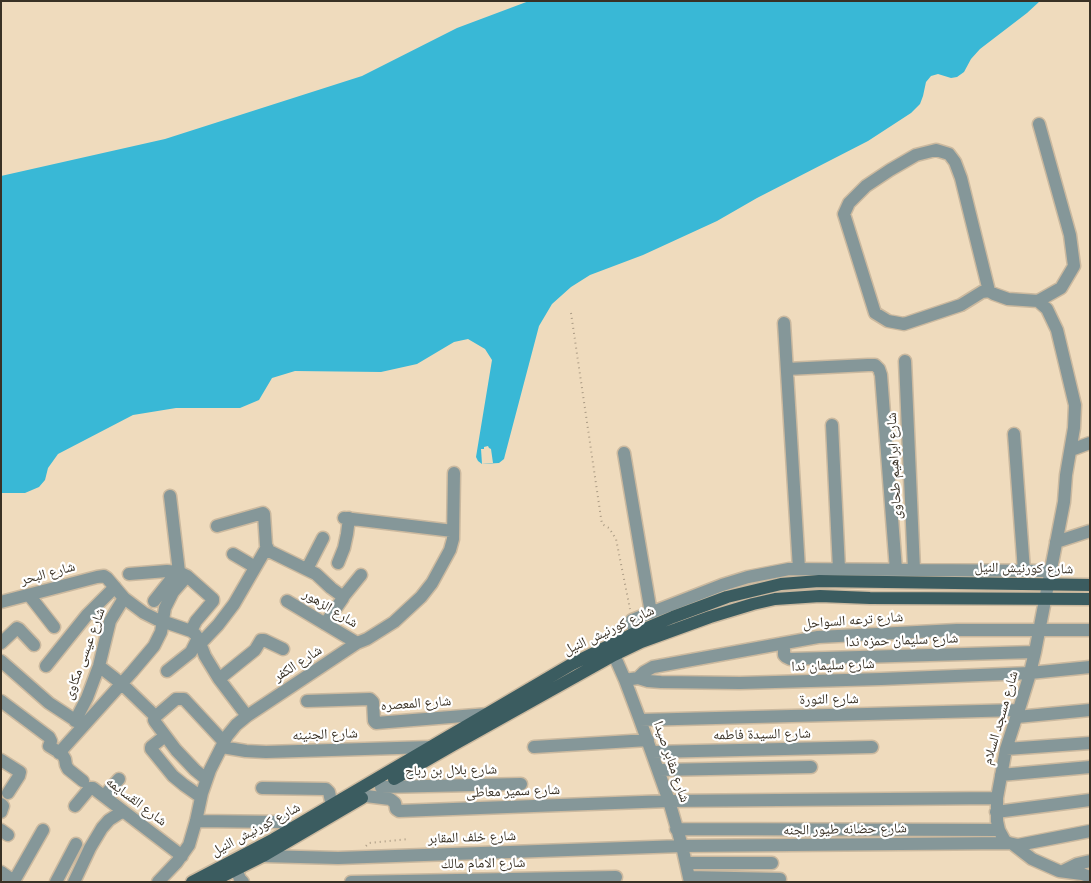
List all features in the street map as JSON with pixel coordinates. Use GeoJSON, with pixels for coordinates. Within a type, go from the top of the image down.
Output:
{"type":"FeatureCollection","features":[{"type":"Feature","properties":{"kind":"main road","name":"شارع كورنيش النيل"},"geometry":{"type":"LineString","coordinates":[[192,882],[332,806],[634,627],[673,617],[727,597],[781,584],[819,580],[1049,578],[1090,585]]}},
{"type":"Feature","properties":{"kind":"main road","name":"شارع كورنيش النيل"},"geometry":{"type":"LineString","coordinates":[[212,882],[263,856],[453,745],[614,655],[641,642],[732,610],[775,600],[820,596],[1090,599]]}},
{"type":"Feature","properties":{"kind":"main road"},"geometry":{"type":"LineString","coordinates":[[727,597],[732,610]]}},
{"type":"Feature","properties":{"kind":"street"},"geometry":{"type":"LineString","coordinates":[[990,291],[961,178],[955,162],[949,154],[936,150],[916,155],[866,186],[849,203],[844,214],[875,313],[888,321],[904,324],[961,305],[982,292],[990,291],[1008,299],[1042,305],[1061,288],[1074,266],[1070,235],[1039,124]]}},
{"type":"Feature","properties":{"kind":"street","name":"شارع مسجد السلام"},"geometry":{"type":"LineString","coordinates":[[1042,305],[1057,330],[1075,405],[1074,428],[1064,502],[1039,630],[1030,673],[1006,749],[1000,775],[996,812],[999,830],[1005,841],[1032,859],[1062,871],[1090,877]]}},
{"type":"Feature","properties":{"kind":"street"},"geometry":{"type":"LineString","coordinates":[[784,323],[800,569]]}},
{"type":"Feature","properties":{"kind":"street","name":"شارع ابراهيم طحاوى"},"geometry":{"type":"LineString","coordinates":[[905,361],[914,570]]}},
{"type":"Feature","properties":{"kind":"street"},"geometry":{"type":"LineString","coordinates":[[787,368],[875,365],[879,369],[896,570]]}},
{"type":"Feature","properties":{"kind":"street"},"geometry":{"type":"LineString","coordinates":[[832,425],[839,569]]}},
{"type":"Feature","properties":{"kind":"street"},"geometry":{"type":"LineString","coordinates":[[1014,434],[1024,571]]}},
{"type":"Feature","properties":{"kind":"street"},"geometry":{"type":"LineString","coordinates":[[1070,450],[1090,443]]}},
{"type":"Feature","properties":{"kind":"street"},"geometry":{"type":"LineString","coordinates":[[624,454],[651,613]]}},
{"type":"Feature","properties":{"kind":"street","name":"شارع الكفر"},"geometry":{"type":"LineString","coordinates":[[158,882],[182,856],[193,833],[206,779],[230,731],[246,716],[394,622],[421,597],[438,573],[450,550],[453,539],[454,473]]}},
{"type":"Feature","properties":{"kind":"street"},"geometry":{"type":"LineString","coordinates":[[59,753],[80,723],[122,684],[158,639],[165,608],[181,574],[170,496]]}},
{"type":"Feature","properties":{"kind":"street"},"geometry":{"type":"LineString","coordinates":[[216,526],[263,513],[267,547],[271,552],[316,574],[343,597]]}},
{"type":"Feature","properties":{"kind":"street"},"geometry":{"type":"LineString","coordinates":[[338,563],[348,534],[347,518],[454,531]]}},
{"type":"Feature","properties":{"kind":"street"},"geometry":{"type":"LineString","coordinates":[[1056,542],[1090,531]]}},
{"type":"Feature","properties":{"kind":"street"},"geometry":{"type":"LineString","coordinates":[[307,569],[323,538]]}},
{"type":"Feature","properties":{"kind":"street"},"geometry":{"type":"LineString","coordinates":[[196,638],[218,625],[234,604],[267,547]]}},
{"type":"Feature","properties":{"kind":"street"},"geometry":{"type":"LineString","coordinates":[[233,554],[255,567]]}},
{"type":"Feature","properties":{"kind":"street"},"geometry":{"type":"LineString","coordinates":[[634,627],[651,613],[722,585],[776,571],[800,569],[1024,571],[1049,578]]}},
{"type":"Feature","properties":{"kind":"street"},"geometry":{"type":"LineString","coordinates":[[129,574],[167,571],[181,574],[213,600],[196,621],[196,638],[191,652],[167,671]]}},
{"type":"Feature","properties":{"kind":"street"},"geometry":{"type":"LineString","coordinates":[[154,601],[181,574]]}},
{"type":"Feature","properties":{"kind":"street"},"geometry":{"type":"LineString","coordinates":[[325,624],[361,575]]}},
{"type":"Feature","properties":{"kind":"street","name":"شارع البحر"},"geometry":{"type":"LineString","coordinates":[[1,602],[104,576],[115,587]]}},
{"type":"Feature","properties":{"kind":"street"},"geometry":{"type":"LineString","coordinates":[[46,666],[87,615],[115,587],[124,598],[150,616],[196,638],[219,679],[246,716]]}},
{"type":"Feature","properties":{"kind":"street"},"geometry":{"type":"LineString","coordinates":[[29,595],[54,627]]}},
{"type":"Feature","properties":{"kind":"street","name":"شارع عيسى مكاوى"},"geometry":{"type":"LineString","coordinates":[[80,723],[99,666],[110,621],[124,598]]}},
{"type":"Feature","properties":{"kind":"street","name":"شارع الزهور"},"geometry":{"type":"LineString","coordinates":[[287,601],[325,624],[362,641]]}},
{"type":"Feature","properties":{"kind":"street"},"geometry":{"type":"LineString","coordinates":[[1,642],[17,628],[34,645]]}},
{"type":"Feature","properties":{"kind":"street","name":"شارع ترعه السواحل"},"geometry":{"type":"LineString","coordinates":[[632,679],[653,667],[818,637],[958,630],[1090,630]]}},
{"type":"Feature","properties":{"kind":"street"},"geometry":{"type":"LineString","coordinates":[[219,679],[255,650],[261,640],[283,649]]}},
{"type":"Feature","properties":{"kind":"street","name":"شارع سليمان حمزه ندا"},"geometry":{"type":"LineString","coordinates":[[784,643],[784,655],[790,659],[1034,652]]}},
{"type":"Feature","properties":{"kind":"street","name":"شارع مقابر صيدا"},"geometry":{"type":"LineString","coordinates":[[614,655],[632,679],[640,720],[669,801],[689,879]]}},
{"type":"Feature","properties":{"kind":"street"},"geometry":{"type":"LineString","coordinates":[[1,661],[38,694],[80,723]]}},
{"type":"Feature","properties":{"kind":"street"},"geometry":{"type":"LineString","coordinates":[[99,666],[122,684],[153,714],[155,717],[154,722],[186,762],[206,779]]}},
{"type":"Feature","properties":{"kind":"street","name":"شارع سليمان ندا"},"geometry":{"type":"LineString","coordinates":[[632,679],[661,682],[740,683],[1030,673],[1090,667]]}},
{"type":"Feature","properties":{"kind":"street"},"geometry":{"type":"LineString","coordinates":[[155,717],[176,699],[184,699],[223,744]]}},
{"type":"Feature","properties":{"kind":"street","name":"شارع المعصره"},"geometry":{"type":"LineString","coordinates":[[307,701],[370,699],[373,702],[374,721],[376,723],[488,714]]}},
{"type":"Feature","properties":{"kind":"street"},"geometry":{"type":"LineString","coordinates":[[1,701],[49,737],[51,741],[50,746],[64,757],[68,768],[83,781]]}},
{"type":"Feature","properties":{"kind":"street","name":"شارع الثورة"},"geometry":{"type":"LineString","coordinates":[[640,720],[1018,714],[1090,710]]}},
{"type":"Feature","properties":{"kind":"street"},"geometry":{"type":"LineString","coordinates":[[165,736],[151,749],[173,776],[201,797]]}},
{"type":"Feature","properties":{"kind":"street"},"geometry":{"type":"LineString","coordinates":[[534,747],[648,740]]}},
{"type":"Feature","properties":{"kind":"street"},"geometry":{"type":"LineString","coordinates":[[1006,749],[1090,743]]}},
{"type":"Feature","properties":{"kind":"street","name":"شارع الجنينه"},"geometry":{"type":"LineString","coordinates":[[223,744],[246,751],[260,752],[430,747]]}},
{"type":"Feature","properties":{"kind":"street","name":"شارع السيدة فاطمه"},"geometry":{"type":"LineString","coordinates":[[652,752],[872,747]]}},
{"type":"Feature","properties":{"kind":"street"},"geometry":{"type":"LineString","coordinates":[[1,760],[20,772],[4,799],[4,808],[1,812]]}},
{"type":"Feature","properties":{"kind":"street"},"geometry":{"type":"LineString","coordinates":[[659,770],[811,767]]}},
{"type":"Feature","properties":{"kind":"street"},"geometry":{"type":"LineString","coordinates":[[1000,775],[1090,767]]}},
{"type":"Feature","properties":{"kind":"street"},"geometry":{"type":"LineString","coordinates":[[104,796],[119,779]]}},
{"type":"Feature","properties":{"kind":"street","name":"شارع بلال بن رباح"},"geometry":{"type":"LineString","coordinates":[[380,787],[521,784]]}},
{"type":"Feature","properties":{"kind":"street","name":"شارع القسايمه"},"geometry":{"type":"LineString","coordinates":[[75,806],[91,788],[182,856]]}},
{"type":"Feature","properties":{"kind":"street"},"geometry":{"type":"LineString","coordinates":[[262,788],[326,789],[329,792],[332,806]]}},
{"type":"Feature","properties":{"kind":"street","name":"شارع سمير معاطى"},"geometry":{"type":"LineString","coordinates":[[366,796],[390,799],[395,803],[396,809],[399,811],[669,801]]}},
{"type":"Feature","properties":{"kind":"street"},"geometry":{"type":"LineString","coordinates":[[669,801],[997,798]]}},
{"type":"Feature","properties":{"kind":"street"},"geometry":{"type":"LineString","coordinates":[[996,812],[1090,800]]}},
{"type":"Feature","properties":{"kind":"street"},"geometry":{"type":"LineString","coordinates":[[74,882],[102,828],[109,820],[123,811]]}},
{"type":"Feature","properties":{"kind":"street"},"geometry":{"type":"LineString","coordinates":[[196,821],[282,822],[288,831]]}},
{"type":"Feature","properties":{"kind":"street"},"geometry":{"type":"LineString","coordinates":[[676,829],[999,830]]}},
{"type":"Feature","properties":{"kind":"street"},"geometry":{"type":"LineString","coordinates":[[1,872],[15,881],[43,830]]}},
{"type":"Feature","properties":{"kind":"street","name":"شارع حضانه طيور الجنه"},"geometry":{"type":"LineString","coordinates":[[682,846],[1012,844],[1090,831]]}},
{"type":"Feature","properties":{"kind":"street"},"geometry":{"type":"LineString","coordinates":[[56,882],[76,844]]}},
{"type":"Feature","properties":{"kind":"street","name":"شارع خلف المقابر"},"geometry":{"type":"LineString","coordinates":[[263,856],[338,858],[682,846]]}},
{"type":"Feature","properties":{"kind":"street"},"geometry":{"type":"LineString","coordinates":[[1062,871],[1090,860]]}},
{"type":"Feature","properties":{"kind":"street"},"geometry":{"type":"LineString","coordinates":[[686,863],[772,863]]}},
{"type":"Feature","properties":{"kind":"street"},"geometry":{"type":"LineString","coordinates":[[229,875],[243,882]]}},
{"type":"Feature","properties":{"kind":"street","name":"شارع الامام مالك"},"geometry":{"type":"LineString","coordinates":[[351,882],[616,877]]}},
{"type":"Feature","properties":{"kind":"street"},"geometry":{"type":"LineString","coordinates":[[689,879],[780,879]]}},
{"type":"Feature","properties":{"kind":"path"},"geometry":{"type":"LineString","coordinates":[[571,313],[600,518],[602,524],[609,528],[616,539],[634,627]]}},
{"type":"Feature","properties":{"kind":"path"},"geometry":{"type":"LineString","coordinates":[[367,857],[366,846],[368,843],[409,839]]}},
{"type":"Feature","properties":{"kind":"water"},"geometry":{"type":"Polygon","coordinates":[[[529,1],[1040,1],[980,49],[971,59],[964,72],[957,77],[951,78],[938,74],[931,76],[926,82],[920,104],[911,113],[868,141],[757,198],[717,221],[643,255],[590,275],[571,287],[552,304],[539,326],[504,459],[499,463],[482,464],[476,457],[492,360],[485,349],[468,339],[454,342],[417,364],[381,372],[295,371],[272,378],[259,400],[240,408],[176,408],[133,415],[58,454],[48,468],[45,480],[39,487],[25,493],[1,493],[1,176],[165,139],[362,76],[457,28],[529,1]]]}},
{"type":"Feature","properties":{"kind":"pier"},"geometry":{"type":"Polygon","coordinates":[[[488,446],[491,449],[493,463],[482,464],[481,449],[488,446]]]}}]}
